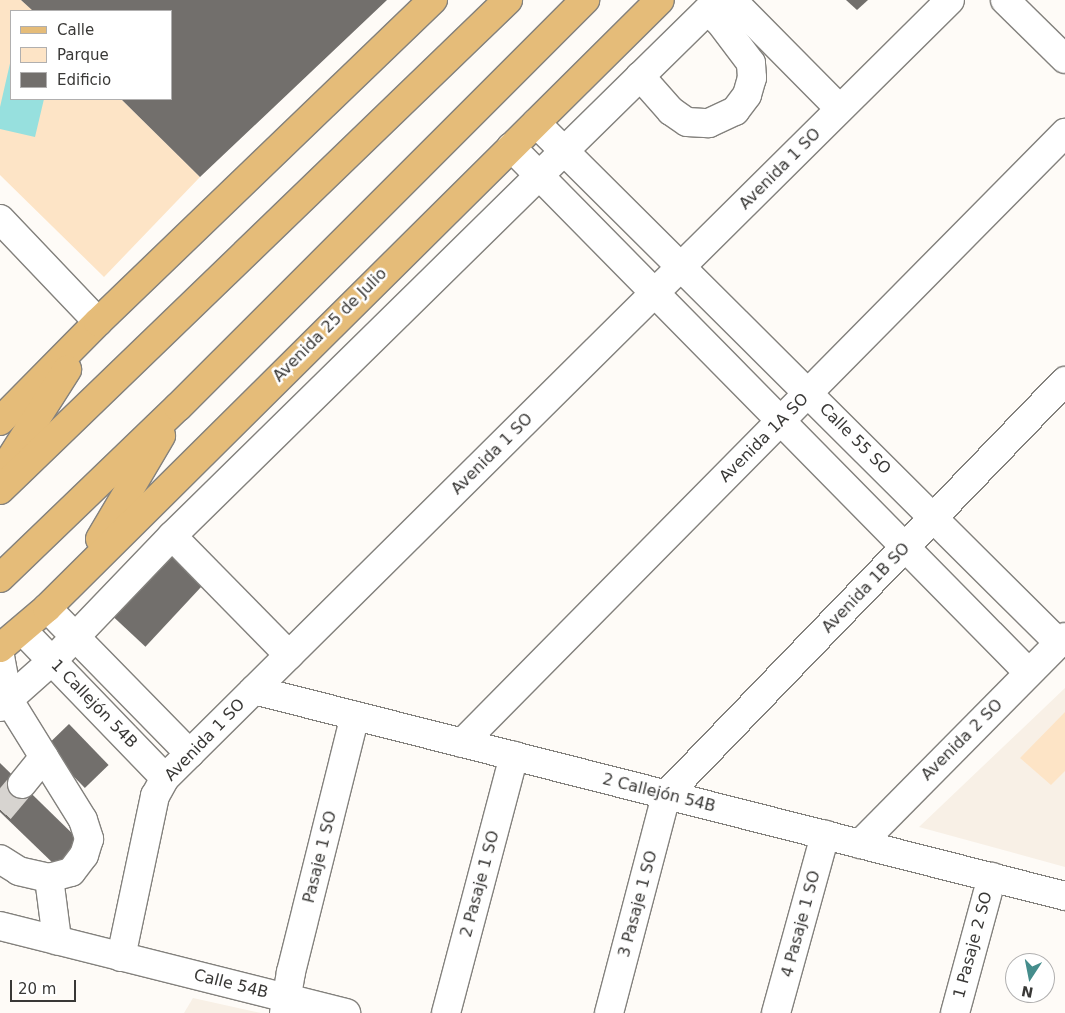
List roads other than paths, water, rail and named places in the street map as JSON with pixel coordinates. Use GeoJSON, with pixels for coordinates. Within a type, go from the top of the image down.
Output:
{"type":"FeatureCollection","features":[{"type":"Feature","properties":{"kind":"main road"},"geometry":{"type":"LineString","coordinates":[[0,421],[98,322],[433,0]]}},
{"type":"Feature","properties":{"kind":"main road"},"geometry":{"type":"LineString","coordinates":[[0,490],[508,0]]}},
{"type":"Feature","properties":{"kind":"main road"},"geometry":{"type":"LineString","coordinates":[[0,578],[178,407],[585,0]]}},
{"type":"Feature","properties":{"kind":"main road","name":"Avenida 25 de Julio"},"geometry":{"type":"LineString","coordinates":[[0,648],[23,631],[47,608],[81,571],[660,0]]}},
{"type":"Feature","properties":{"kind":"main road"},"geometry":{"type":"LineString","coordinates":[[0,474],[98,322]]}},
{"type":"Feature","properties":{"kind":"main road"},"geometry":{"type":"LineString","coordinates":[[81,571],[178,407]]}},
{"type":"Feature","properties":{"kind":"street"},"geometry":{"type":"LineString","coordinates":[[732,0],[840,109]]}},
{"type":"Feature","properties":{"kind":"street","name":"Avenida 1 SO"},"geometry":{"type":"LineString","coordinates":[[121,957],[156,796],[165,778],[950,0]]}},
{"type":"Feature","properties":{"kind":"street"},"geometry":{"type":"LineString","coordinates":[[1005,0],[1065,59]]}},
{"type":"Feature","properties":{"kind":"street"},"geometry":{"type":"LineString","coordinates":[[4,703],[76,638],[172,536],[540,176],[565,150],[640,76],[712,6],[720,22],[750,63],[752,78],[747,95],[735,111],[709,123],[687,122],[671,111],[640,76]]}},
{"type":"Feature","properties":{"kind":"street","name":"Calle 55 SO"},"geometry":{"type":"LineString","coordinates":[[536,123],[934,517],[1062,640]]}},
{"type":"Feature","properties":{"kind":"street","name":"Avenida 1A SO"},"geometry":{"type":"LineString","coordinates":[[462,743],[1065,133]]}},
{"type":"Feature","properties":{"kind":"street"},"geometry":{"type":"LineString","coordinates":[[511,147],[1029,673]]}},
{"type":"Feature","properties":{"kind":"street"},"geometry":{"type":"LineString","coordinates":[[0,219],[98,322]]}},
{"type":"Feature","properties":{"kind":"street","name":"Avenida 1B SO"},"geometry":{"type":"LineString","coordinates":[[666,795],[1065,381]]}},
{"type":"Feature","properties":{"kind":"street"},"geometry":{"type":"LineString","coordinates":[[172,536],[289,655]]}},
{"type":"Feature","properties":{"kind":"street","name":"1 Callejón 54B"},"geometry":{"type":"LineString","coordinates":[[47,608],[190,754]]}},
{"type":"Feature","properties":{"kind":"street","name":"1 Callejón 54B"},"geometry":{"type":"LineString","coordinates":[[23,631],[165,778]]}},
{"type":"Feature","properties":{"kind":"street","name":"Avenida 2 SO"},"geometry":{"type":"LineString","coordinates":[[860,844],[1062,640]]}},
{"type":"Feature","properties":{"kind":"street"},"geometry":{"type":"LineString","coordinates":[[0,656],[4,703],[44,757],[83,820],[89,839],[84,855],[71,872],[49,878],[18,870],[0,859]]}},
{"type":"Feature","properties":{"kind":"street","name":"2 Callejón 54B"},"geometry":{"type":"LineString","coordinates":[[254,690],[1065,896]]}},
{"type":"Feature","properties":{"kind":"street","name":"Pasaje 1 SO"},"geometry":{"type":"LineString","coordinates":[[285,1006],[356,716]]}},
{"type":"Feature","properties":{"kind":"street","name":"2 Pasaje 1 SO"},"geometry":{"type":"LineString","coordinates":[[446,1013],[514,756]]}},
{"type":"Feature","properties":{"kind":"street"},"geometry":{"type":"LineString","coordinates":[[22,784],[44,757]]}},
{"type":"Feature","properties":{"kind":"street","name":"3 Pasaje 1 SO"},"geometry":{"type":"LineString","coordinates":[[609,1013],[666,795]]}},
{"type":"Feature","properties":{"kind":"street","name":"4 Pasaje 1 SO"},"geometry":{"type":"LineString","coordinates":[[776,1013],[825,835]]}},
{"type":"Feature","properties":{"kind":"street","name":"1 Pasaje 2 SO"},"geometry":{"type":"LineString","coordinates":[[955,1013],[992,877]]}},
{"type":"Feature","properties":{"kind":"street"},"geometry":{"type":"LineString","coordinates":[[49,878],[57,940]]}},
{"type":"Feature","properties":{"kind":"street","name":"Calle 54B"},"geometry":{"type":"LineString","coordinates":[[0,926],[121,957],[285,1006],[346,1013]]}},
{"type":"Feature","properties":{"kind":"water"},"geometry":{"type":"Polygon","coordinates":[[[10,63],[10,100],[44,100],[35,137],[0,129],[0,107],[10,63]]]}},
{"type":"Feature","properties":{"kind":"tunnel"},"geometry":{"type":"LineString","coordinates":[[0,810],[22,784]]}}]}
